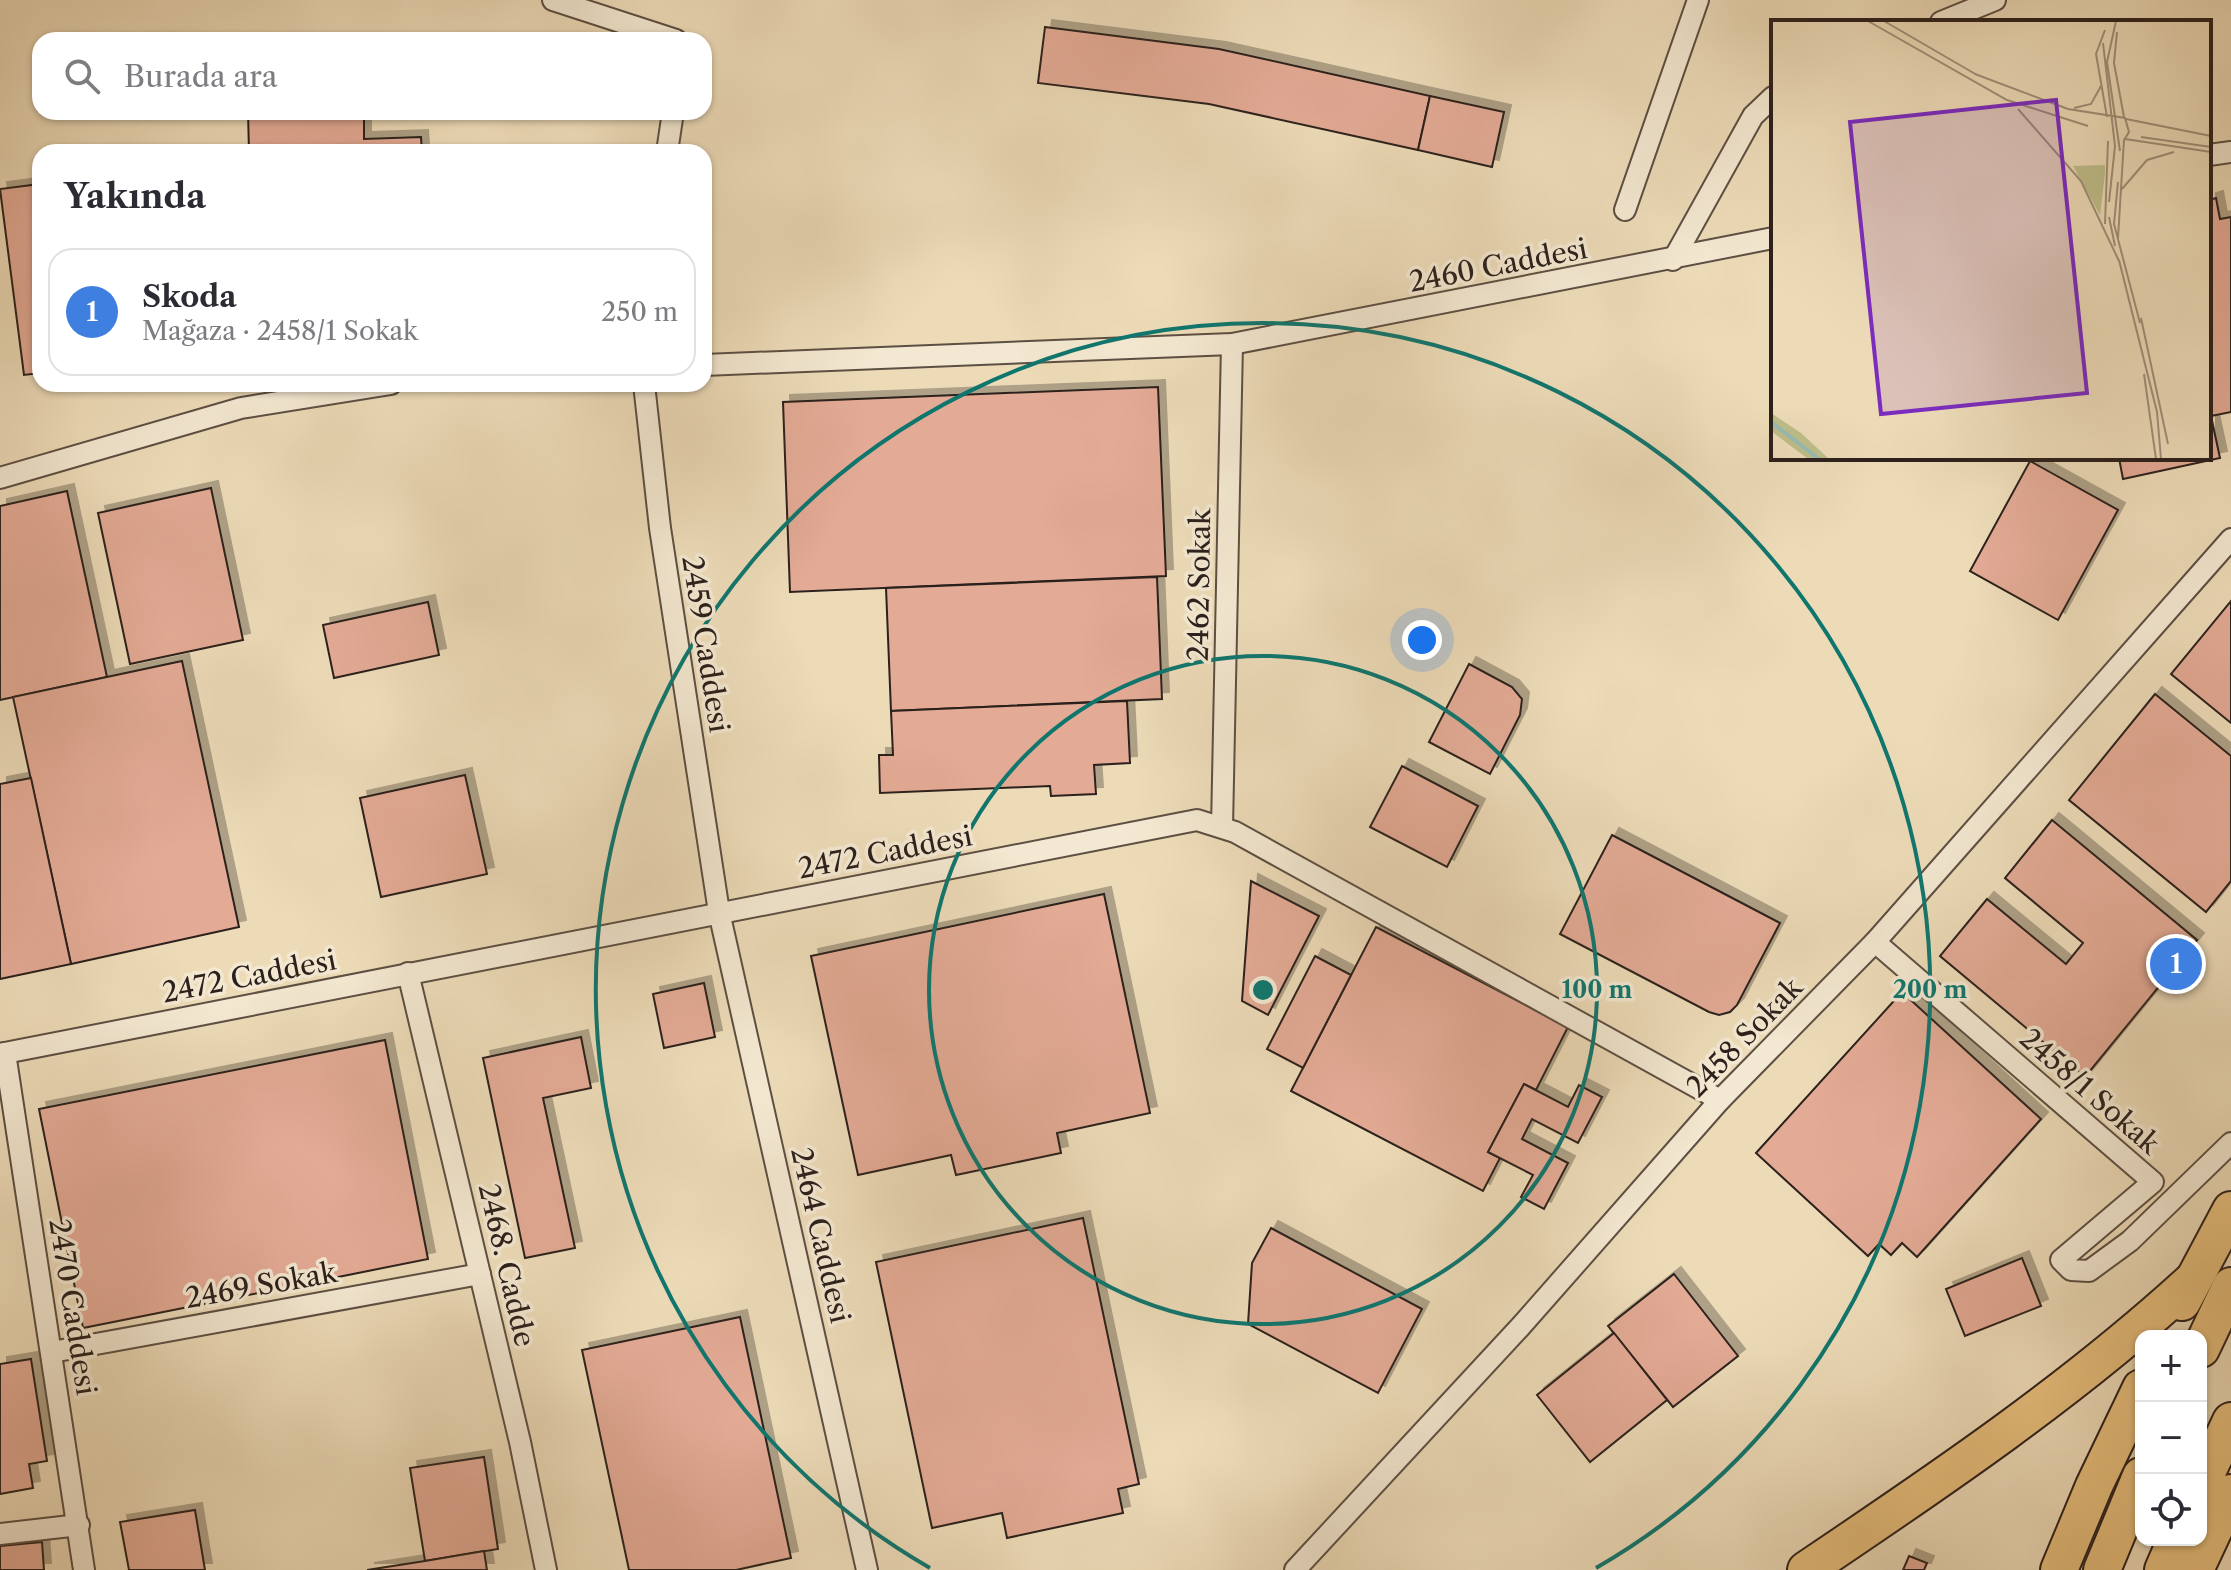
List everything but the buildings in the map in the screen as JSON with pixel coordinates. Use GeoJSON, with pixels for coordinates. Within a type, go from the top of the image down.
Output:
{"type":"FeatureCollection","features":[{"type":"Feature","properties":{"kind":"highway"},"geometry":{"type":"LineString","coordinates":[[2169,1330],[2231,1210]]}},
{"type":"Feature","properties":{"kind":"highway"},"geometry":{"type":"LineString","coordinates":[[1806,1570],[1978,1454],[2121,1346],[2193,1280]]}},
{"type":"Feature","properties":{"kind":"highway"},"geometry":{"type":"LineString","coordinates":[[2207,1336],[2231,1286]]}},
{"type":"Feature","properties":{"kind":"highway"},"geometry":{"type":"LineString","coordinates":[[2059,1570],[2094,1486],[2135,1401]]}},
{"type":"Feature","properties":{"kind":"highway"},"geometry":{"type":"LineString","coordinates":[[2206,1474],[2231,1421]]}},
{"type":"Feature","properties":{"kind":"highway"},"geometry":{"type":"LineString","coordinates":[[2102,1570],[2135,1490]]}},
{"type":"Feature","properties":{"kind":"highway"},"geometry":{"type":"LineString","coordinates":[[2195,1570],[2231,1493]]}},
{"type":"Feature","properties":{"kind":"highway"},"geometry":{"type":"LineString","coordinates":[[2163,1570],[2173,1546]]}},
{"type":"Feature","properties":{"kind":"street"},"geometry":{"type":"LineString","coordinates":[[553,0],[651,32]]}},
{"type":"Feature","properties":{"kind":"street"},"geometry":{"type":"LineString","coordinates":[[1625,210],[1698,0]]}},
{"type":"Feature","properties":{"kind":"street"},"geometry":{"type":"LineString","coordinates":[[1946,20],[1995,0]]}},
{"type":"Feature","properties":{"kind":"street"},"geometry":{"type":"LineString","coordinates":[[1673,260],[1753,116],[1771,99]]}},
{"type":"Feature","properties":{"kind":"street"},"geometry":{"type":"LineString","coordinates":[[668,144],[672,120]]}},
{"type":"Feature","properties":{"kind":"street"},"geometry":{"type":"LineString","coordinates":[[2211,155],[2231,152]]}},
{"type":"Feature","properties":{"kind":"street","name":"2460 Caddesi"},"geometry":{"type":"LineString","coordinates":[[712,365],[1232,344],[1771,238]]}},
{"type":"Feature","properties":{"kind":"street","name":"2462 Sokak"},"geometry":{"type":"LineString","coordinates":[[1222,827],[1232,344]]}},
{"type":"Feature","properties":{"kind":"street"},"geometry":{"type":"LineString","coordinates":[[0,478],[241,408],[341,392]]}},
{"type":"Feature","properties":{"kind":"street","name":"2459 Caddesi"},"geometry":{"type":"LineString","coordinates":[[645,392],[660,528],[719,912]]}},
{"type":"Feature","properties":{"kind":"street","name":"2458 Sokak"},"geometry":{"type":"LineString","coordinates":[[1295,1570],[1521,1326],[1720,1100],[1875,942],[2231,539]]}},
{"type":"Feature","properties":{"kind":"street","name":"2472 Caddesi"},"geometry":{"type":"LineString","coordinates":[[2,1053],[1197,820],[1222,827],[1720,1100]]}},
{"type":"Feature","properties":{"kind":"street","name":"2464 Caddesi"},"geometry":{"type":"LineString","coordinates":[[719,912],[867,1570]]}},
{"type":"Feature","properties":{"kind":"street","name":"2458/1 Sokak"},"geometry":{"type":"LineString","coordinates":[[1875,942],[2153,1182],[2061,1260],[2071,1270],[2089,1271],[2130,1241],[2231,1143]]}},
{"type":"Feature","properties":{"kind":"street","name":"2468. Cadde"},"geometry":{"type":"LineString","coordinates":[[408,973],[546,1570]]}},
{"type":"Feature","properties":{"kind":"street","name":"2470 Caddesi"},"geometry":{"type":"LineString","coordinates":[[2,1053],[52,1352],[84,1570]]}},
{"type":"Feature","properties":{"kind":"street","name":"2469 Sokak"},"geometry":{"type":"LineString","coordinates":[[52,1352],[480,1274]]}},
{"type":"Feature","properties":{"kind":"street"},"geometry":{"type":"LineString","coordinates":[[0,1534],[79,1525]]}},
{"type":"Feature","properties":{"kind":"place","name":"Skoda"},"geometry":{"type":"Point","coordinates":[2176,964]}}]}
